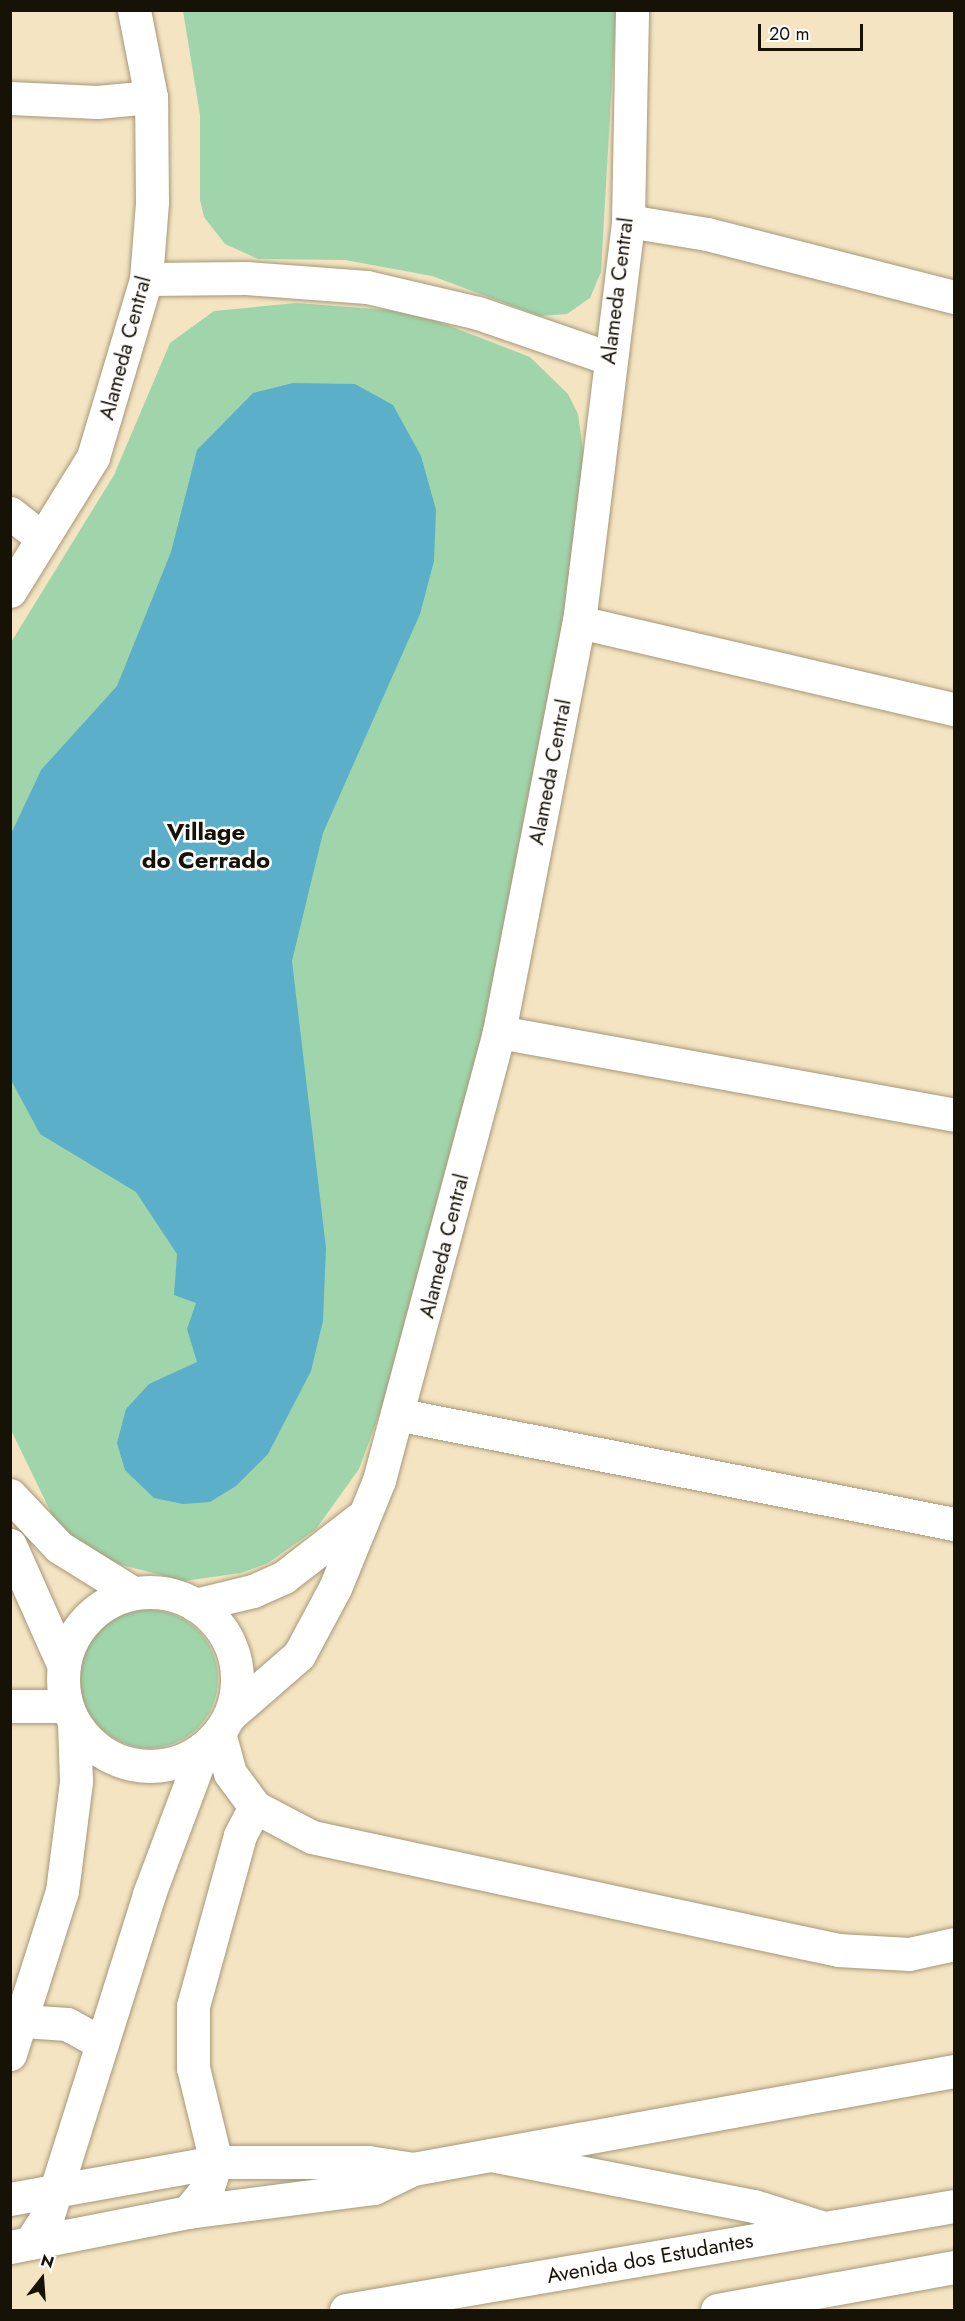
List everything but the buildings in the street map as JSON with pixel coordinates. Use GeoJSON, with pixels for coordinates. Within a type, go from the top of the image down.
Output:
{"type":"FeatureCollection","features":[{"type":"Feature","properties":{"kind":"street","name":"Alameda Central"},"geometry":{"type":"LineString","coordinates":[[10,591],[41,537],[93,458],[146,279],[152,202],[151,97],[134,10]]}},
{"type":"Feature","properties":{"kind":"street","name":"Alameda Central"},"geometry":{"type":"LineString","coordinates":[[218,1732],[299,1655],[335,1588],[401,1415],[499,1032],[579,622],[609,358],[628,221],[632,10]]}},
{"type":"Feature","properties":{"kind":"street"},"geometry":{"type":"LineString","coordinates":[[10,98],[97,102],[151,97]]}},
{"type":"Feature","properties":{"kind":"street"},"geometry":{"type":"LineString","coordinates":[[628,221],[707,234],[954,297]]}},
{"type":"Feature","properties":{"kind":"street"},"geometry":{"type":"LineString","coordinates":[[146,279],[246,278],[367,287],[478,313],[609,358]]}},
{"type":"Feature","properties":{"kind":"street"},"geometry":{"type":"LineString","coordinates":[[10,513],[41,537]]}},
{"type":"Feature","properties":{"kind":"street"},"geometry":{"type":"LineString","coordinates":[[579,622],[954,709]]}},
{"type":"Feature","properties":{"kind":"street"},"geometry":{"type":"LineString","coordinates":[[499,1032],[954,1115]]}},
{"type":"Feature","properties":{"kind":"street"},"geometry":{"type":"LineString","coordinates":[[401,1415],[954,1524]]}},
{"type":"Feature","properties":{"kind":"street"},"geometry":{"type":"LineString","coordinates":[[10,1495],[59,1547],[133,1593]]}},
{"type":"Feature","properties":{"kind":"street"},"geometry":{"type":"LineString","coordinates":[[195,1605],[253,1591],[284,1577],[363,1515]]}},
{"type":"Feature","properties":{"kind":"street"},"geometry":{"type":"LineString","coordinates":[[10,1545],[63,1664],[70,1715],[69,1848],[23,2021],[10,2054]]}},
{"type":"Feature","properties":{"kind":"street"},"geometry":{"type":"LineString","coordinates":[[20,2245],[56,2191],[100,2043],[218,1732],[236,1695],[233,1653],[212,1617],[195,1605],[175,1596],[133,1593],[104,1605],[80,1626],[63,1664]]}},
{"type":"Feature","properties":{"kind":"street"},"geometry":{"type":"LineString","coordinates":[[10,1706],[70,1715],[105,1755],[145,1767],[186,1760],[218,1732]]}},
{"type":"Feature","properties":{"kind":"street"},"geometry":{"type":"LineString","coordinates":[[218,1732],[230,1773],[255,1807],[312,1837],[753,1933],[885,1952],[954,1944]]}},
{"type":"Feature","properties":{"kind":"street"},"geometry":{"type":"LineString","coordinates":[[188,2212],[208,2187],[216,2162],[193,2068],[191,2026],[240,1835],[255,1807]]}},
{"type":"Feature","properties":{"kind":"street"},"geometry":{"type":"LineString","coordinates":[[23,2021],[67,2024],[100,2043]]}},
{"type":"Feature","properties":{"kind":"street"},"geometry":{"type":"LineString","coordinates":[[20,2245],[188,2212],[374,2188],[413,2169],[954,2071]]}},
{"type":"Feature","properties":{"kind":"street"},"geometry":{"type":"LineString","coordinates":[[491,2155],[754,2206],[825,2228]]}},
{"type":"Feature","properties":{"kind":"street"},"geometry":{"type":"LineString","coordinates":[[10,2199],[216,2162],[368,2162],[413,2169]]}},
{"type":"Feature","properties":{"kind":"street","name":"Avenida dos Estudantes"},"geometry":{"type":"LineString","coordinates":[[346,2310],[954,2206]]}},
{"type":"Feature","properties":{"kind":"street"},"geometry":{"type":"LineString","coordinates":[[717,2310],[954,2267]]}},
{"type":"Feature","properties":{"kind":"green space"},"geometry":{"type":"Polygon","coordinates":[[[183,11],[616,11],[601,272],[590,298],[567,314],[540,316],[432,276],[345,260],[258,259],[225,244],[204,217],[200,200],[200,115],[183,11]]]}},
{"type":"Feature","properties":{"kind":"green space"},"geometry":{"type":"Polygon","coordinates":[[[296,303],[388,310],[437,321],[530,357],[568,394],[578,414],[584,457],[567,623],[485,1033],[387,1393],[359,1469],[316,1529],[268,1563],[241,1573],[184,1581],[103,1560],[58,1527],[11,1430],[10,644],[114,475],[170,343],[214,311],[296,303]]]}},
{"type":"Feature","properties":{"kind":"green space"},"geometry":{"type":"Polygon","coordinates":[[[149,1610],[175,1615],[198,1630],[213,1653],[218,1679],[213,1705],[198,1728],[175,1743],[149,1748],[123,1743],[100,1728],[85,1705],[80,1679],[85,1653],[100,1630],[123,1615],[149,1610]]]}},
{"type":"Feature","properties":{"kind":"water"},"geometry":{"type":"Polygon","coordinates":[[[293,383],[355,384],[393,405],[421,456],[436,510],[434,561],[420,614],[323,833],[292,961],[326,1248],[323,1321],[311,1371],[268,1454],[236,1486],[210,1502],[183,1504],[154,1498],[125,1470],[117,1443],[126,1409],[149,1384],[197,1362],[187,1329],[196,1303],[174,1295],[177,1254],[136,1192],[40,1134],[11,1080],[11,834],[41,770],[117,686],[171,552],[197,450],[253,393],[293,383]]]}},
{"type":"Feature","properties":{"kind":"district","name":"Village do Cerrado"},"geometry":{"type":"Point","coordinates":[206,846]}}]}
